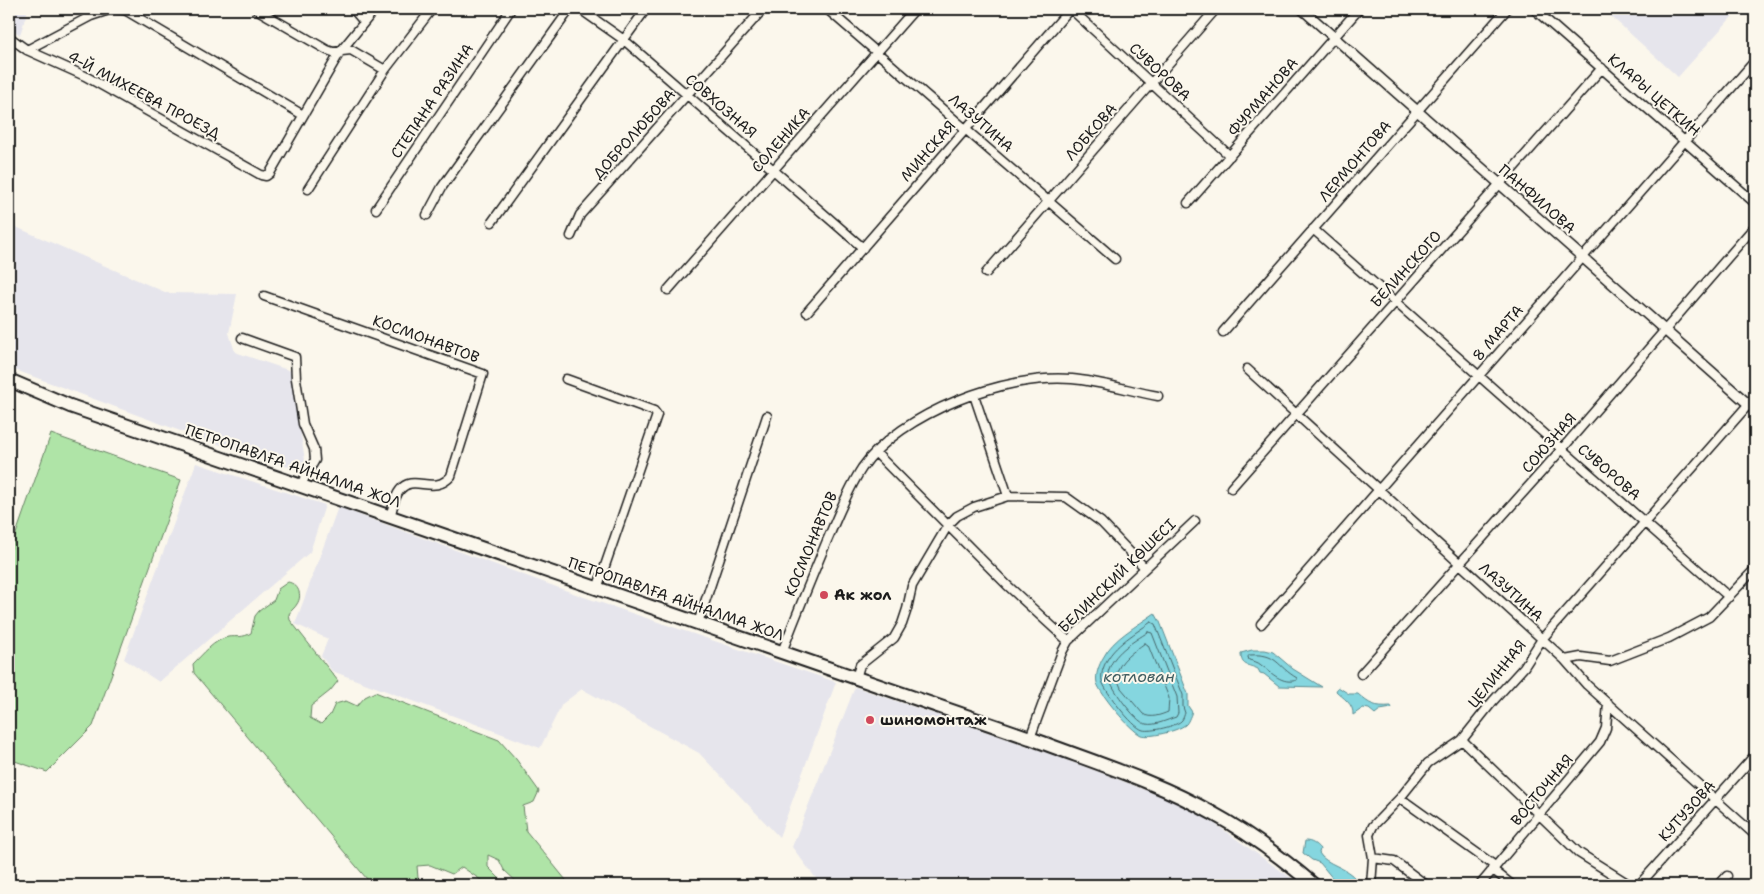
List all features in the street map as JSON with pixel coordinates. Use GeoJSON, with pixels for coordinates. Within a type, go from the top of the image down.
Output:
{"type":"FeatureCollection","features":[{"type":"Feature","properties":{"kind":"highway","name":"ПЕТРОПАВЛҒА АЙНАЛМА ЖОЛ"},"geometry":{"type":"LineString","coordinates":[[9,380],[70,406],[1030,738],[1159,787],[1211,812],[1249,835],[1287,862],[1314,885]]}},
{"type":"Feature","properties":{"kind":"street"},"geometry":{"type":"LineString","coordinates":[[27,50],[91,16],[112,9]]}},
{"type":"Feature","properties":{"kind":"street"},"geometry":{"type":"LineString","coordinates":[[123,9],[303,115],[340,52],[375,9]]}},
{"type":"Feature","properties":{"kind":"street"},"geometry":{"type":"LineString","coordinates":[[256,9],[327,50],[340,52],[351,50],[384,70]]}},
{"type":"Feature","properties":{"kind":"street"},"geometry":{"type":"LineString","coordinates":[[353,9],[364,22]]}},
{"type":"Feature","properties":{"kind":"street"},"geometry":{"type":"LineString","coordinates":[[308,189],[384,70],[432,9]]}},
{"type":"Feature","properties":{"kind":"street","name":"СТЕПАНА РАЗИНА"},"geometry":{"type":"LineString","coordinates":[[376,209],[510,9]]}},
{"type":"Feature","properties":{"kind":"street"},"geometry":{"type":"LineString","coordinates":[[426,215],[442,187],[570,9]]}},
{"type":"Feature","properties":{"kind":"street","name":"СОВХОЗНАЯ"},"geometry":{"type":"LineString","coordinates":[[580,9],[624,40],[863,248]]}},
{"type":"Feature","properties":{"kind":"street"},"geometry":{"type":"LineString","coordinates":[[492,222],[646,9]]}},
{"type":"Feature","properties":{"kind":"street","name":"ДОБРОЛЮБОВА"},"geometry":{"type":"LineString","coordinates":[[571,236],[580,215],[763,9]]}},
{"type":"Feature","properties":{"kind":"street","name":"ЛАЗУТИНА"},"geometry":{"type":"LineString","coordinates":[[828,9],[1115,259]]}},
{"type":"Feature","properties":{"kind":"street","name":"СОЛЕНИКА"},"geometry":{"type":"LineString","coordinates":[[668,290],[915,9]]}},
{"type":"Feature","properties":{"kind":"street","name":"СУВОРОВА"},"geometry":{"type":"LineString","coordinates":[[1070,9],[1230,156]]}},
{"type":"Feature","properties":{"kind":"street","name":"МИНСКАЯ"},"geometry":{"type":"LineString","coordinates":[[807,312],[1070,9]]}},
{"type":"Feature","properties":{"kind":"street","name":"ЛОБКОВА"},"geometry":{"type":"LineString","coordinates":[[986,273],[1216,9]]}},
{"type":"Feature","properties":{"kind":"street","name":"ПАНФИЛОВА"},"geometry":{"type":"LineString","coordinates":[[1302,9],[1752,407]]}},
{"type":"Feature","properties":{"kind":"street","name":"ФУРМАНОВА"},"geometry":{"type":"LineString","coordinates":[[1188,203],[1359,9]]}},
{"type":"Feature","properties":{"kind":"street","name":"ЛЕРМОНТОВА"},"geometry":{"type":"LineString","coordinates":[[1224,332],[1507,9]]}},
{"type":"Feature","properties":{"kind":"street","name":"КЛАРЫ ЦЕТКИН"},"geometry":{"type":"LineString","coordinates":[[1534,9],[1755,203]]}},
{"type":"Feature","properties":{"kind":"street","name":"4-Й МИХЕЕВА ПРОЕЗД"},"geometry":{"type":"LineString","coordinates":[[9,36],[27,50],[85,76],[261,175],[266,176],[270,173],[303,115]]}},
{"type":"Feature","properties":{"kind":"street","name":"8 МАРТА"},"geometry":{"type":"LineString","coordinates":[[1261,624],[1755,61]]}},
{"type":"Feature","properties":{"kind":"street","name":"БЕЛИНСКОГО"},"geometry":{"type":"LineString","coordinates":[[1231,488],[1602,68]]}},
{"type":"Feature","properties":{"kind":"street","name":"СОЮЗНАЯ"},"geometry":{"type":"LineString","coordinates":[[1361,674],[1461,564],[1755,226]]}},
{"type":"Feature","properties":{"kind":"street","name":"СУВОРОВА"},"geometry":{"type":"LineString","coordinates":[[1314,229],[1729,597]]}},
{"type":"Feature","properties":{"kind":"street","name":"КОСМОНАВТОВ"},"geometry":{"type":"LineString","coordinates":[[264,296],[483,374],[451,476],[444,482],[433,486],[406,484],[397,494],[390,517]]}},
{"type":"Feature","properties":{"kind":"street"},"geometry":{"type":"LineString","coordinates":[[242,338],[295,357],[296,379],[303,424],[314,449],[316,460],[300,486]]}},
{"type":"Feature","properties":{"kind":"street","name":"ЛАЗУТИНА"},"geometry":{"type":"LineString","coordinates":[[1247,369],[1565,660],[1608,704],[1717,799],[1755,835]]}},
{"type":"Feature","properties":{"kind":"street"},"geometry":{"type":"LineString","coordinates":[[566,379],[654,411],[657,415],[597,589]]}},
{"type":"Feature","properties":{"kind":"street","name":"КОСМОНАВТОВ"},"geometry":{"type":"LineString","coordinates":[[782,652],[854,480],[876,452],[894,435],[916,420],[974,395],[1004,385],[1044,380],[1072,379],[1158,396]]}},
{"type":"Feature","properties":{"kind":"street"},"geometry":{"type":"LineString","coordinates":[[974,395],[1008,496]]}},
{"type":"Feature","properties":{"kind":"street","name":"ЦЕЛИННАЯ"},"geometry":{"type":"LineString","coordinates":[[1371,885],[1373,858],[1370,831],[1428,763],[1462,740],[1493,701],[1524,667],[1542,639],[1645,522],[1752,407],[1755,397]]}},
{"type":"Feature","properties":{"kind":"street"},"geometry":{"type":"LineString","coordinates":[[698,623],[767,416]]}},
{"type":"Feature","properties":{"kind":"street"},"geometry":{"type":"LineString","coordinates":[[876,452],[1007,585],[1068,641]]}},
{"type":"Feature","properties":{"kind":"street"},"geometry":{"type":"LineString","coordinates":[[856,678],[860,665],[894,638],[902,624],[912,586],[948,525],[965,511],[1008,496],[1066,497],[1101,522],[1145,568]]}},
{"type":"Feature","properties":{"kind":"street","name":"БЕЛИНСКИЙ КӨШЕСІ"},"geometry":{"type":"LineString","coordinates":[[1030,738],[1062,652],[1068,641],[1195,521]]}},
{"type":"Feature","properties":{"kind":"street"},"geometry":{"type":"LineString","coordinates":[[1565,660],[1581,657],[1610,660],[1669,638],[1709,617],[1755,569]]}},
{"type":"Feature","properties":{"kind":"street","name":"ВОСТОЧНАЯ"},"geometry":{"type":"LineString","coordinates":[[1480,885],[1600,742],[1606,728],[1608,704]]}},
{"type":"Feature","properties":{"kind":"street"},"geometry":{"type":"LineString","coordinates":[[1462,740],[1579,853],[1630,885]]}},
{"type":"Feature","properties":{"kind":"street","name":"КУТУЗОВА"},"geometry":{"type":"LineString","coordinates":[[1639,885],[1755,755]]}},
{"type":"Feature","properties":{"kind":"street"},"geometry":{"type":"LineString","coordinates":[[1400,798],[1494,868],[1512,885]]}},
{"type":"Feature","properties":{"kind":"street"},"geometry":{"type":"LineString","coordinates":[[1373,858],[1394,861],[1426,885]]}},
{"type":"Feature","properties":{"kind":"street"},"geometry":{"type":"LineString","coordinates":[[1719,885],[1727,876]]}},
{"type":"Feature","properties":{"kind":"shaded area"},"geometry":{"type":"Polygon","coordinates":[[[9,9],[28,9],[20,35],[9,27],[9,9]]]}},
{"type":"Feature","properties":{"kind":"shaded area"},"geometry":{"type":"Polygon","coordinates":[[[1603,9],[1739,9],[1678,77],[1603,9]]]}},
{"type":"Feature","properties":{"kind":"shaded area"},"geometry":{"type":"Polygon","coordinates":[[[9,224],[167,293],[237,294],[229,333],[235,352],[291,371],[307,473],[202,439],[10,368],[9,224]]]}},
{"type":"Feature","properties":{"kind":"shaded area"},"geometry":{"type":"Polygon","coordinates":[[[196,463],[325,505],[310,552],[159,682],[124,659],[196,463]]]}},
{"type":"Feature","properties":{"kind":"shaded area"},"geometry":{"type":"Polygon","coordinates":[[[338,507],[581,596],[836,682],[779,837],[699,753],[582,689],[562,704],[540,748],[332,671],[321,656],[328,639],[295,624],[338,507]]]}},
{"type":"Feature","properties":{"kind":"shaded area"},"geometry":{"type":"Polygon","coordinates":[[[855,687],[1031,747],[1175,802],[1211,821],[1301,885],[821,885],[792,847],[855,687]]]}},
{"type":"Feature","properties":{"kind":"green space"},"geometry":{"type":"Polygon","coordinates":[[[51,434],[181,480],[93,726],[47,772],[9,759],[9,554],[51,434]]]}},
{"type":"Feature","properties":{"kind":"green space"},"geometry":{"type":"Polygon","coordinates":[[[288,582],[297,587],[300,597],[289,614],[290,620],[338,681],[330,691],[311,706],[310,718],[321,724],[330,715],[335,704],[346,701],[357,706],[365,697],[375,692],[499,740],[516,759],[539,791],[534,802],[523,806],[526,831],[570,885],[520,885],[504,870],[499,860],[488,855],[488,867],[506,885],[488,885],[462,867],[452,874],[430,865],[417,866],[418,878],[422,885],[372,885],[194,673],[193,664],[213,644],[228,637],[243,636],[251,633],[255,616],[274,600],[278,589],[288,582]]]}},
{"type":"Feature","properties":{"kind":"water","name":"котлован"},"geometry":{"type":"Polygon","coordinates":[[[1155,613],[1188,694],[1188,706],[1192,712],[1187,723],[1176,730],[1145,736],[1136,732],[1116,711],[1099,688],[1097,677],[1102,661],[1113,644],[1155,613]]]}},
{"type":"Feature","properties":{"kind":"water"},"geometry":{"type":"Polygon","coordinates":[[[1252,650],[1273,652],[1293,669],[1322,687],[1279,686],[1260,673],[1258,669],[1242,661],[1241,653],[1252,650]]]}},
{"type":"Feature","properties":{"kind":"water"},"geometry":{"type":"Polygon","coordinates":[[[1338,687],[1349,694],[1358,694],[1373,704],[1391,706],[1392,708],[1380,710],[1375,714],[1369,709],[1363,708],[1353,715],[1350,704],[1336,691],[1338,687]]]}},
{"type":"Feature","properties":{"kind":"water"},"geometry":{"type":"Polygon","coordinates":[[[1305,841],[1317,846],[1322,857],[1352,875],[1359,885],[1338,885],[1320,863],[1303,853],[1305,841]]]}},
{"type":"Feature","properties":{"kind":"place","name":"Ак жол"},"geometry":{"type":"Point","coordinates":[824,595]}},
{"type":"Feature","properties":{"kind":"place","name":"шиномонтаж"},"geometry":{"type":"Point","coordinates":[870,720]}}]}
